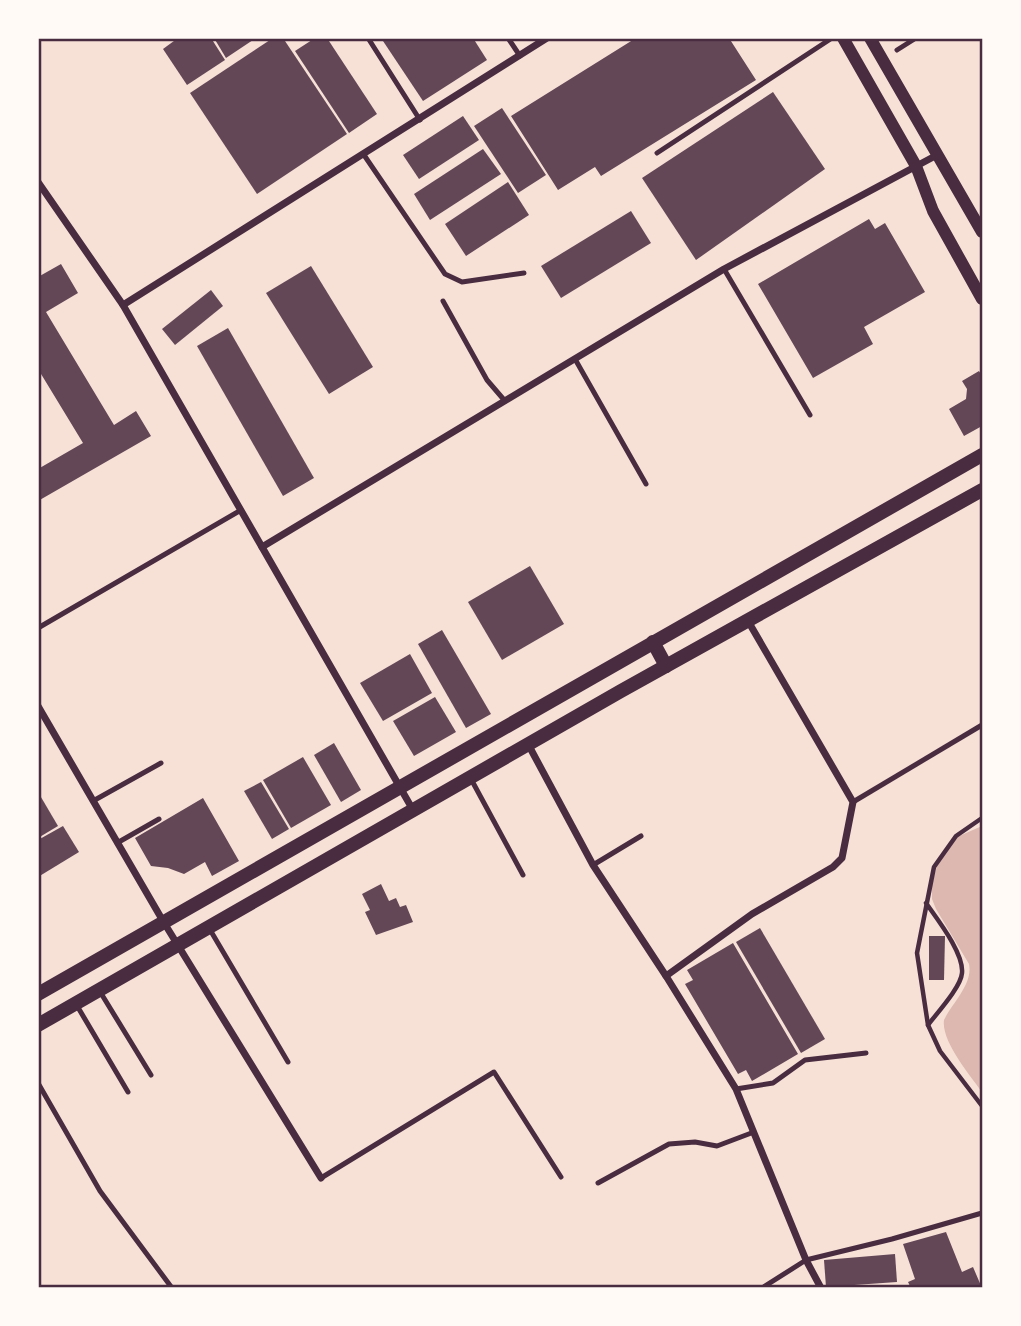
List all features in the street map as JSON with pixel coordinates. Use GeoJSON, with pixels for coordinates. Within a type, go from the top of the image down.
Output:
{"type":"FeatureCollection","features":[{"type":"Feature","properties":{"kind":"main road"},"geometry":{"type":"LineString","coordinates":[[38,994],[982,454]]}},
{"type":"Feature","properties":{"kind":"main road"},"geometry":{"type":"LineString","coordinates":[[38,1025],[528,744],[982,490]]}},
{"type":"Feature","properties":{"kind":"main road"},"geometry":{"type":"LineString","coordinates":[[653,642],[666,666]]}},
{"type":"Feature","properties":{"kind":"street"},"geometry":{"type":"LineString","coordinates":[[123,305],[547,38]]}},
{"type":"Feature","properties":{"kind":"street"},"geometry":{"type":"LineString","coordinates":[[842,38],[916,166],[933,211],[982,299]]}},
{"type":"Feature","properties":{"kind":"street"},"geometry":{"type":"LineString","coordinates":[[870,38],[982,232]]}},
{"type":"Feature","properties":{"kind":"street"},"geometry":{"type":"LineString","coordinates":[[262,547],[724,269],[937,155]]}},
{"type":"Feature","properties":{"kind":"street"},"geometry":{"type":"LineString","coordinates":[[38,181],[123,305],[414,811]]}},
{"type":"Feature","properties":{"kind":"street"},"geometry":{"type":"LineString","coordinates":[[666,976],[752,915],[833,867],[842,858],[853,802],[748,621]]}},
{"type":"Feature","properties":{"kind":"street"},"geometry":{"type":"LineString","coordinates":[[38,706],[163,921],[321,1178]]}},
{"type":"Feature","properties":{"kind":"street"},"geometry":{"type":"LineString","coordinates":[[528,744],[593,865],[736,1089],[806,1260],[821,1287]]}},
{"type":"Feature","properties":{"kind":"lane"},"geometry":{"type":"LineString","coordinates":[[368,38],[420,120]]}},
{"type":"Feature","properties":{"kind":"lane"},"geometry":{"type":"LineString","coordinates":[[508,38],[520,56]]}},
{"type":"Feature","properties":{"kind":"lane"},"geometry":{"type":"LineString","coordinates":[[657,153],[832,38]]}},
{"type":"Feature","properties":{"kind":"lane"},"geometry":{"type":"LineString","coordinates":[[897,50],[916,38]]}},
{"type":"Feature","properties":{"kind":"lane"},"geometry":{"type":"LineString","coordinates":[[364,155],[445,274],[462,282],[524,273]]}},
{"type":"Feature","properties":{"kind":"lane"},"geometry":{"type":"LineString","coordinates":[[724,269],[810,415]]}},
{"type":"Feature","properties":{"kind":"lane"},"geometry":{"type":"LineString","coordinates":[[443,301],[487,380],[505,401]]}},
{"type":"Feature","properties":{"kind":"lane"},"geometry":{"type":"LineString","coordinates":[[575,359],[646,484]]}},
{"type":"Feature","properties":{"kind":"lane"},"geometry":{"type":"LineString","coordinates":[[38,628],[241,510]]}},
{"type":"Feature","properties":{"kind":"lane"},"geometry":{"type":"LineString","coordinates":[[853,802],[982,725]]}},
{"type":"Feature","properties":{"kind":"lane"},"geometry":{"type":"LineString","coordinates":[[93,801],[161,763]]}},
{"type":"Feature","properties":{"kind":"lane"},"geometry":{"type":"LineString","coordinates":[[470,778],[523,875]]}},
{"type":"Feature","properties":{"kind":"lane"},"geometry":{"type":"LineString","coordinates":[[117,843],[159,818]]}},
{"type":"Feature","properties":{"kind":"lane"},"geometry":{"type":"LineString","coordinates":[[593,865],[641,836]]}},
{"type":"Feature","properties":{"kind":"lane"},"geometry":{"type":"LineString","coordinates":[[209,928],[288,1062]]}},
{"type":"Feature","properties":{"kind":"lane"},"geometry":{"type":"LineString","coordinates":[[99,990],[151,1075]]}},
{"type":"Feature","properties":{"kind":"lane"},"geometry":{"type":"LineString","coordinates":[[76,1004],[128,1092]]}},
{"type":"Feature","properties":{"kind":"lane"},"geometry":{"type":"LineString","coordinates":[[736,1089],[773,1083],[805,1060],[866,1053]]}},
{"type":"Feature","properties":{"kind":"lane"},"geometry":{"type":"LineString","coordinates":[[321,1178],[494,1072],[561,1177]]}},
{"type":"Feature","properties":{"kind":"lane"},"geometry":{"type":"LineString","coordinates":[[38,1083],[100,1191],[172,1287]]}},
{"type":"Feature","properties":{"kind":"lane"},"geometry":{"type":"LineString","coordinates":[[598,1183],[669,1144],[695,1142],[717,1146],[754,1132]]}},
{"type":"Feature","properties":{"kind":"lane"},"geometry":{"type":"LineString","coordinates":[[762,1287],[806,1260],[982,1213]]}},
{"type":"Feature","properties":{"kind":"path"},"geometry":{"type":"LineString","coordinates":[[982,818],[956,836],[934,867],[917,953],[928,1024],[940,1051],[982,1106]]}},
{"type":"Feature","properties":{"kind":"path"},"geometry":{"type":"LineString","coordinates":[[926,902],[955,948],[962,972],[957,984],[928,1024]]}},
{"type":"Feature","properties":{"kind":"shaded area"},"geometry":{"type":"Polygon","coordinates":[[[982,826],[982,1092],[957,1058],[944,1028],[944,1020],[968,979],[969,964],[936,909],[932,899],[932,885],[937,865],[957,837],[982,826]]]}},
{"type":"Feature","properties":{"kind":"building"},"geometry":{"type":"Polygon","coordinates":[[[178,38],[211,38],[225,60],[187,85],[163,49],[178,38]]]}},
{"type":"Feature","properties":{"kind":"building"},"geometry":{"type":"Polygon","coordinates":[[[214,38],[256,38],[226,58],[214,38]]]}},
{"type":"Feature","properties":{"kind":"building"},"geometry":{"type":"Polygon","coordinates":[[[273,38],[283,38],[347,134],[257,194],[190,93],[273,38]]]}},
{"type":"Feature","properties":{"kind":"building"},"geometry":{"type":"Polygon","coordinates":[[[315,38],[327,38],[377,114],[349,133],[295,51],[315,38]]]}},
{"type":"Feature","properties":{"kind":"building"},"geometry":{"type":"Polygon","coordinates":[[[381,38],[473,38],[487,60],[423,101],[381,38]]]}},
{"type":"Feature","properties":{"kind":"building"},"geometry":{"type":"Polygon","coordinates":[[[636,38],[729,38],[756,80],[601,176],[595,167],[558,190],[511,116],[636,38]]]}},
{"type":"Feature","properties":{"kind":"building"},"geometry":{"type":"Polygon","coordinates":[[[773,92],[825,169],[696,260],[642,178],[773,92]]]}},
{"type":"Feature","properties":{"kind":"building"},"geometry":{"type":"Polygon","coordinates":[[[502,108],[546,175],[518,193],[474,126],[502,108]]]}},
{"type":"Feature","properties":{"kind":"building"},"geometry":{"type":"Polygon","coordinates":[[[463,116],[479,140],[419,179],[403,155],[463,116]]]}},
{"type":"Feature","properties":{"kind":"building"},"geometry":{"type":"Polygon","coordinates":[[[483,149],[501,174],[430,220],[414,194],[483,149]]]}},
{"type":"Feature","properties":{"kind":"building"},"geometry":{"type":"Polygon","coordinates":[[[508,182],[529,215],[466,256],[445,224],[508,182]]]}},
{"type":"Feature","properties":{"kind":"building"},"geometry":{"type":"Polygon","coordinates":[[[631,211],[651,243],[561,298],[541,266],[631,211]]]}},
{"type":"Feature","properties":{"kind":"building"},"geometry":{"type":"Polygon","coordinates":[[[869,219],[875,229],[885,223],[925,292],[864,327],[873,344],[813,378],[758,284],[869,219]]]}},
{"type":"Feature","properties":{"kind":"building"},"geometry":{"type":"Polygon","coordinates":[[[61,264],[78,293],[46,312],[114,425],[136,411],[151,436],[38,501],[38,469],[83,443],[38,369],[38,277],[61,264]]]}},
{"type":"Feature","properties":{"kind":"building"},"geometry":{"type":"Polygon","coordinates":[[[311,266],[373,367],[329,394],[266,293],[311,266]]]}},
{"type":"Feature","properties":{"kind":"building"},"geometry":{"type":"Polygon","coordinates":[[[211,290],[223,306],[175,345],[162,329],[211,290]]]}},
{"type":"Feature","properties":{"kind":"building"},"geometry":{"type":"Polygon","coordinates":[[[228,328],[314,478],[283,496],[197,346],[228,328]]]}},
{"type":"Feature","properties":{"kind":"building"},"geometry":{"type":"Polygon","coordinates":[[[979,371],[982,376],[982,426],[964,436],[949,409],[966,399],[967,389],[962,381],[979,371]]]}},
{"type":"Feature","properties":{"kind":"building"},"geometry":{"type":"Polygon","coordinates":[[[530,566],[564,624],[502,660],[468,602],[530,566]]]}},
{"type":"Feature","properties":{"kind":"building"},"geometry":{"type":"Polygon","coordinates":[[[442,630],[491,714],[466,728],[418,644],[442,630]]]}},
{"type":"Feature","properties":{"kind":"building"},"geometry":{"type":"Polygon","coordinates":[[[410,654],[432,693],[383,721],[360,683],[410,654]]]}},
{"type":"Feature","properties":{"kind":"building"},"geometry":{"type":"Polygon","coordinates":[[[435,697],[456,732],[414,756],[393,721],[435,697]]]}},
{"type":"Feature","properties":{"kind":"building"},"geometry":{"type":"Polygon","coordinates":[[[334,743],[361,790],[341,802],[314,755],[334,743]]]}},
{"type":"Feature","properties":{"kind":"building"},"geometry":{"type":"Polygon","coordinates":[[[303,757],[331,805],[291,828],[263,780],[303,757]]]}},
{"type":"Feature","properties":{"kind":"building"},"geometry":{"type":"Polygon","coordinates":[[[261,782],[289,829],[272,839],[244,791],[261,782]]]}},
{"type":"Feature","properties":{"kind":"building"},"geometry":{"type":"Polygon","coordinates":[[[38,792],[58,826],[38,838],[38,792]]]}},
{"type":"Feature","properties":{"kind":"building"},"geometry":{"type":"Polygon","coordinates":[[[203,798],[239,861],[212,876],[205,862],[184,874],[151,866],[135,838],[203,798]]]}},
{"type":"Feature","properties":{"kind":"building"},"geometry":{"type":"Polygon","coordinates":[[[63,826],[79,852],[38,877],[38,840],[63,826]]]}},
{"type":"Feature","properties":{"kind":"building"},"geometry":{"type":"Polygon","coordinates":[[[381,884],[389,901],[396,898],[400,907],[406,905],[413,922],[376,935],[365,912],[370,910],[362,894],[381,884]]]}},
{"type":"Feature","properties":{"kind":"building"},"geometry":{"type":"Polygon","coordinates":[[[760,928],[825,1039],[801,1053],[736,942],[760,928]]]}},
{"type":"Feature","properties":{"kind":"building"},"geometry":{"type":"Polygon","coordinates":[[[929,936],[945,936],[944,980],[929,980],[929,936]]]}},
{"type":"Feature","properties":{"kind":"building"},"geometry":{"type":"Polygon","coordinates":[[[733,943],[798,1054],[752,1081],[746,1070],[738,1074],[685,984],[693,980],[687,970],[733,943]]]}},
{"type":"Feature","properties":{"kind":"building"},"geometry":{"type":"Polygon","coordinates":[[[946,1232],[962,1272],[973,1267],[982,1288],[911,1288],[908,1282],[915,1279],[903,1244],[946,1232]]]}},
{"type":"Feature","properties":{"kind":"building"},"geometry":{"type":"Polygon","coordinates":[[[895,1254],[897,1282],[826,1287],[824,1260],[895,1254]]]}}]}
